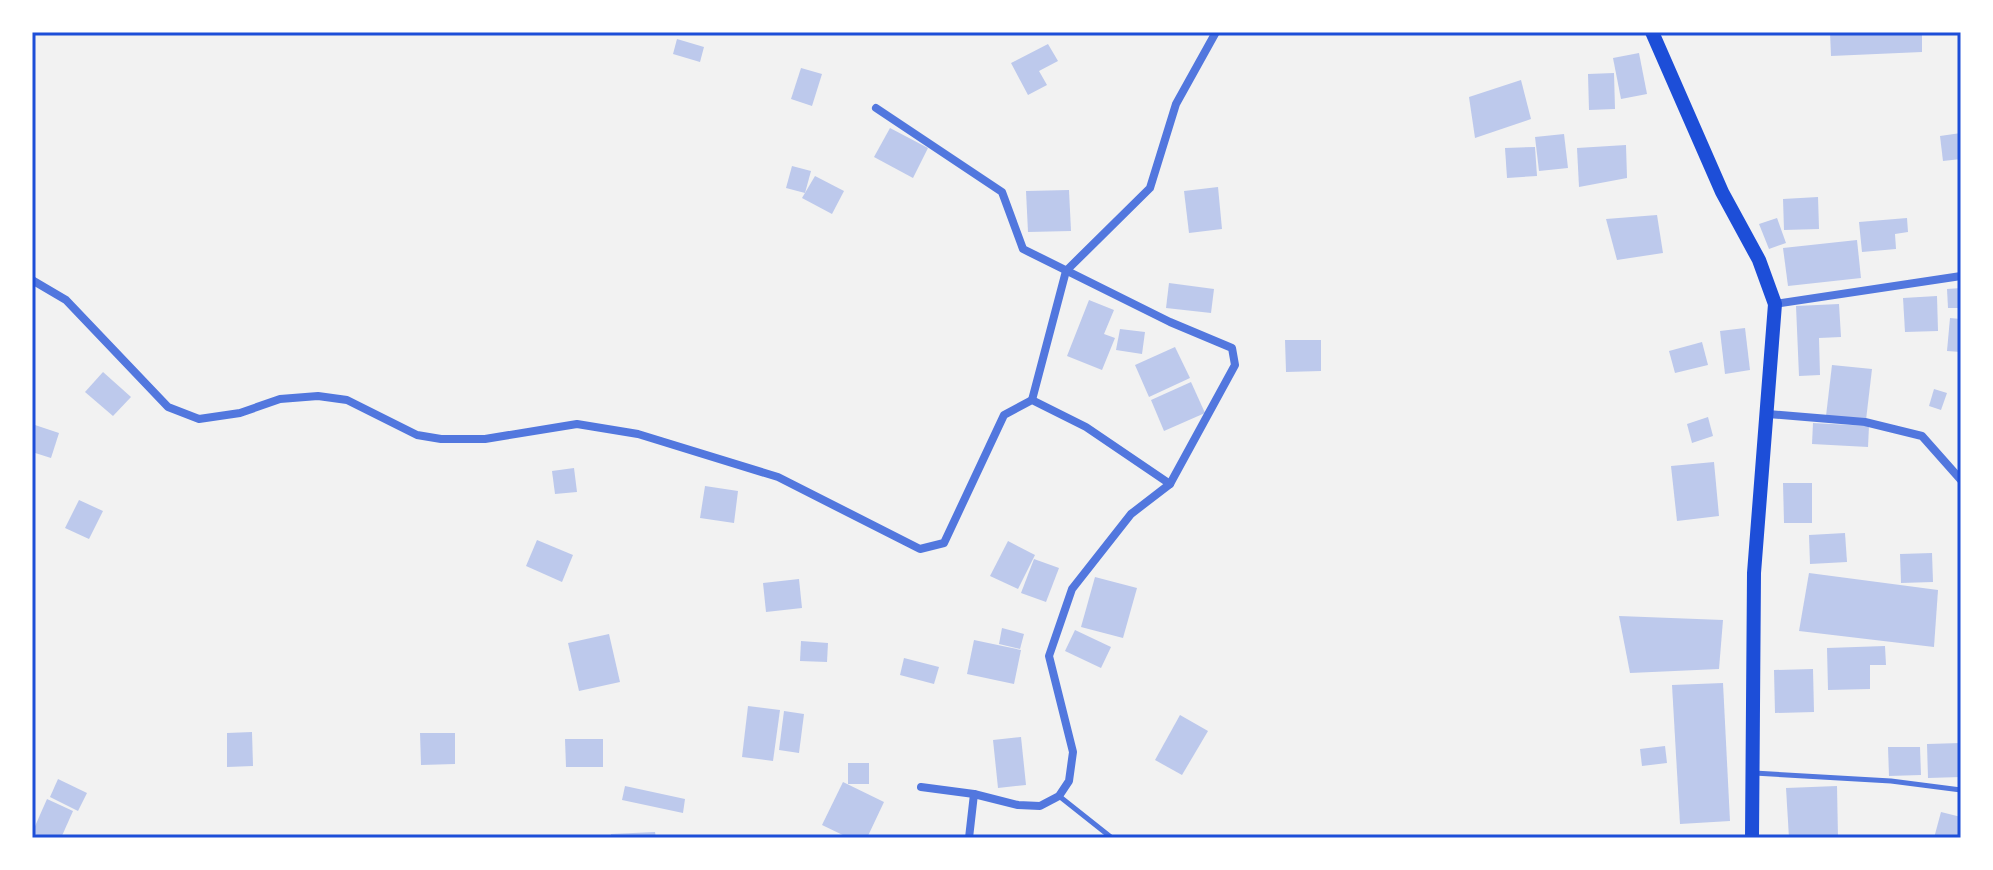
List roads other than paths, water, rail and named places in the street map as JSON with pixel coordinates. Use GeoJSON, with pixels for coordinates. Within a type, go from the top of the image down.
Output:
{"type":"FeatureCollection","features":[{"type":"Feature","properties":{"kind":"main road"},"geometry":{"type":"LineString","coordinates":[[1652,32],[1722,192],[1759,260],[1775,304],[1754,573],[1752,838]]}},
{"type":"Feature","properties":{"kind":"street"},"geometry":{"type":"LineString","coordinates":[[32,280],[66,300],[168,407],[199,419],[240,413],[280,399],[318,396],[347,400],[417,435],[441,439],[485,439],[577,424],[638,434],[778,477],[920,549],[944,543],[1004,415],[1032,400],[1066,271],[1150,188],[1176,104],[1216,32]]}},
{"type":"Feature","properties":{"kind":"street"},"geometry":{"type":"LineString","coordinates":[[876,108],[1002,192],[1023,249],[1170,322],[1232,348],[1235,365],[1170,484],[1131,514],[1072,589],[1049,656],[1073,752],[1069,781],[1059,796],[1040,806],[1018,805],[974,794],[921,787]]}},
{"type":"Feature","properties":{"kind":"street"},"geometry":{"type":"LineString","coordinates":[[1775,304],[1961,276]]}},
{"type":"Feature","properties":{"kind":"street"},"geometry":{"type":"LineString","coordinates":[[1032,400],[1086,427],[1170,484]]}},
{"type":"Feature","properties":{"kind":"street"},"geometry":{"type":"LineString","coordinates":[[1768,414],[1865,422],[1922,436],[1961,480]]}},
{"type":"Feature","properties":{"kind":"street"},"geometry":{"type":"LineString","coordinates":[[969,838],[974,794]]}},
{"type":"Feature","properties":{"kind":"lane"},"geometry":{"type":"LineString","coordinates":[[1753,773],[1891,781],[1961,790]]}},
{"type":"Feature","properties":{"kind":"lane"},"geometry":{"type":"LineString","coordinates":[[1059,796],[1112,838]]}}]}
